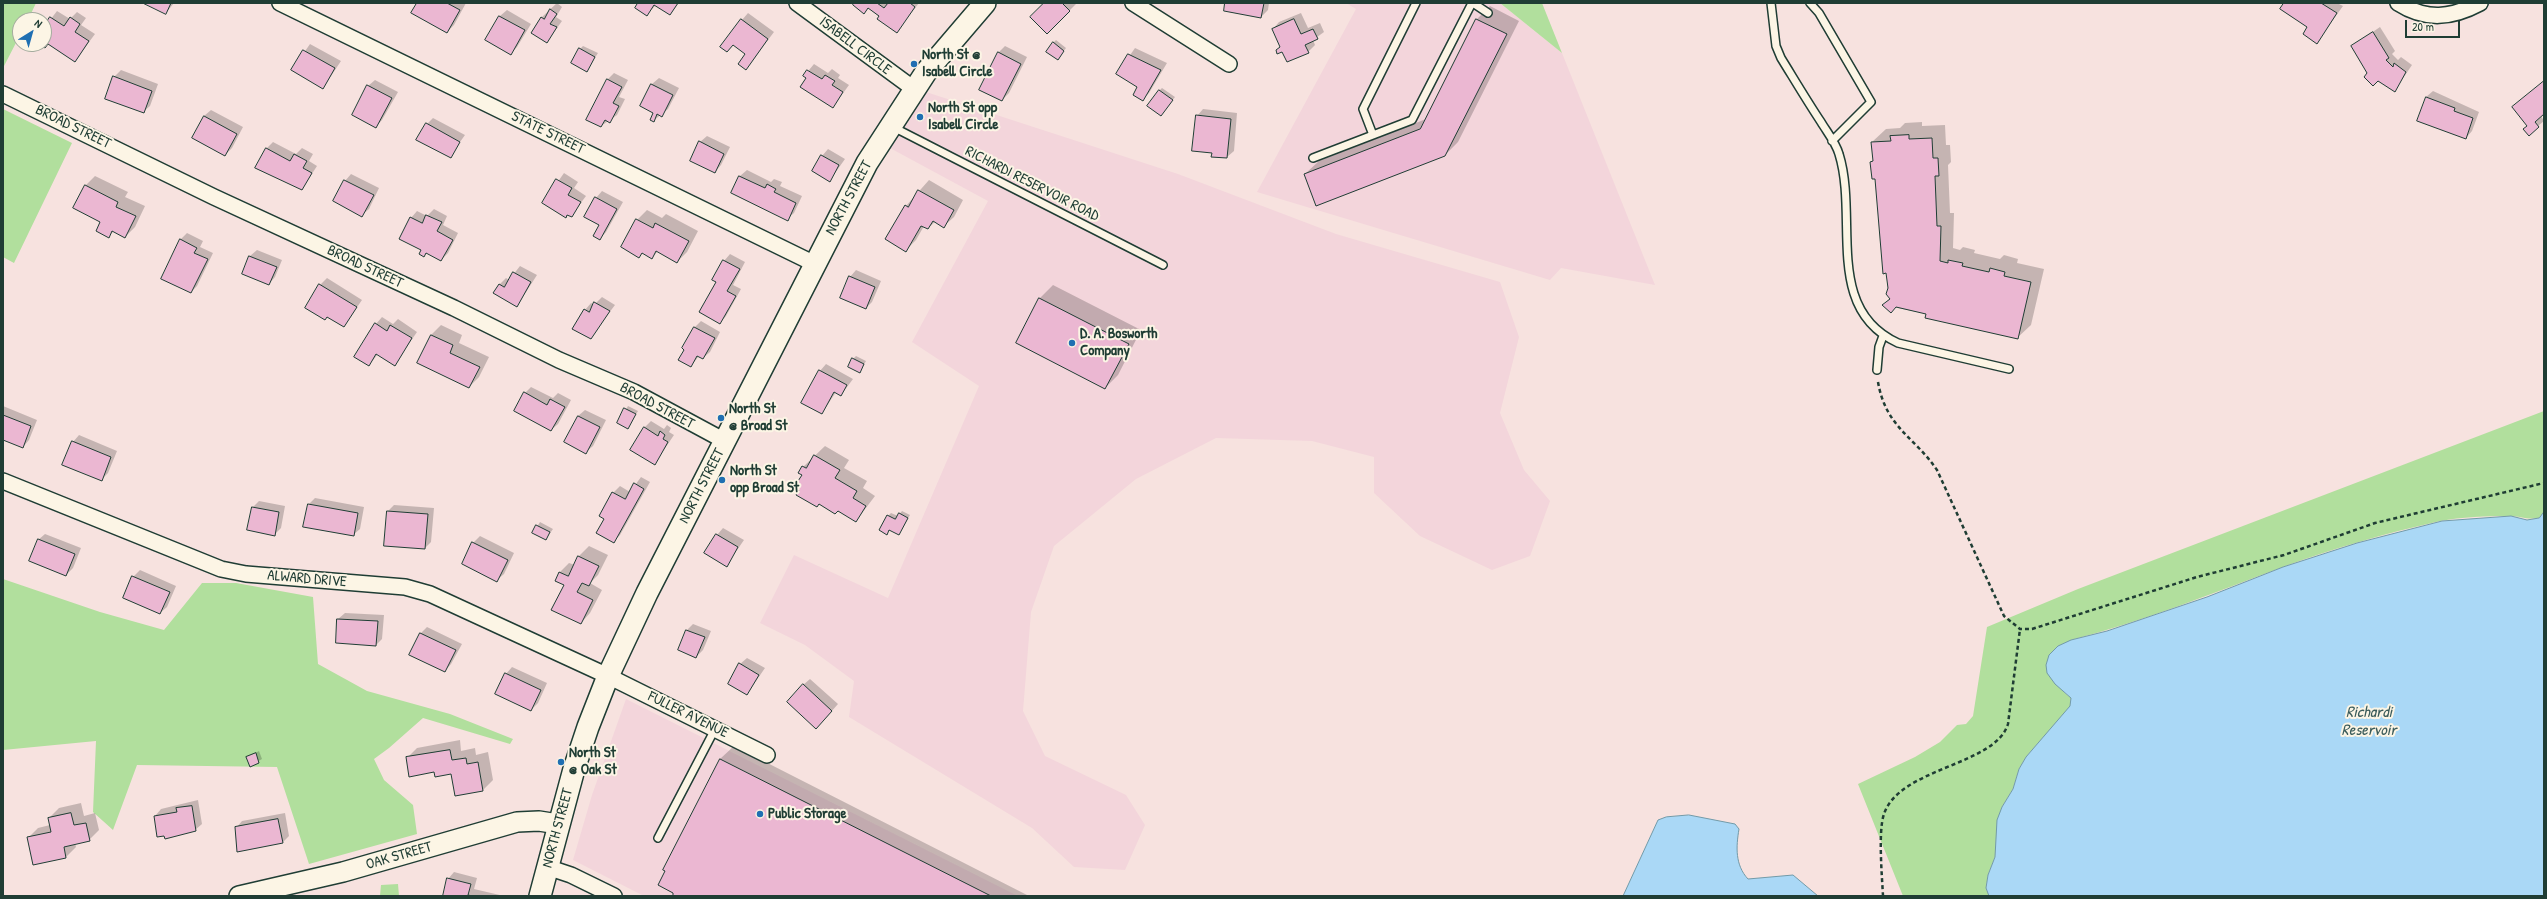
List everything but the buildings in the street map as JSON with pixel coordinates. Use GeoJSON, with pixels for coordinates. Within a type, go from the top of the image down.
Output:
{"type":"FeatureCollection","features":[{"type":"Feature","properties":{"kind":"main road","name":"NORTH STREET"},"geometry":{"type":"LineString","coordinates":[[540,896],[558,824],[574,769],[608,676],[647,593],[867,163],[890,125],[938,56],[984,3]]}},
{"type":"Feature","properties":{"kind":"street","name":"STATE STREET"},"geometry":{"type":"LineString","coordinates":[[280,3],[815,264]]}},
{"type":"Feature","properties":{"kind":"street","name":"ISABELL CIRCLE"},"geometry":{"type":"LineString","coordinates":[[797,3],[914,89]]}},
{"type":"Feature","properties":{"kind":"street"},"geometry":{"type":"LineString","coordinates":[[1133,3],[1229,64]]}},
{"type":"Feature","properties":{"kind":"street"},"geometry":{"type":"LineString","coordinates":[[2398,3],[2417,13],[2434,17],[2458,13],[2480,3]]}},
{"type":"Feature","properties":{"kind":"street","name":"BROAD STREET"},"geometry":{"type":"LineString","coordinates":[[4,94],[214,197],[454,308],[566,363],[634,392],[725,441]]}},
{"type":"Feature","properties":{"kind":"street","name":"ALWARD DRIVE"},"geometry":{"type":"LineString","coordinates":[[3,481],[221,569],[246,574],[405,587],[430,594],[608,676]]}},
{"type":"Feature","properties":{"kind":"street","name":"FULLER AVENUE"},"geometry":{"type":"LineString","coordinates":[[608,676],[767,755]]}},
{"type":"Feature","properties":{"kind":"street","name":"OAK STREET"},"geometry":{"type":"LineString","coordinates":[[240,896],[317,879],[517,822],[539,821],[558,824]]}},
{"type":"Feature","properties":{"kind":"street"},"geometry":{"type":"LineString","coordinates":[[547,867],[571,875],[614,896]]}},
{"type":"Feature","properties":{"kind":"lane"},"geometry":{"type":"LineString","coordinates":[[1373,135],[1363,109],[1416,3]]}},
{"type":"Feature","properties":{"kind":"lane"},"geometry":{"type":"LineString","coordinates":[[1313,158],[1412,120],[1473,3],[1488,13]]}},
{"type":"Feature","properties":{"kind":"lane"},"geometry":{"type":"LineString","coordinates":[[1771,3],[1776,46],[1781,58],[1839,153],[1842,166],[1854,296],[1865,318],[1883,336],[1898,343],[2009,369]]}},
{"type":"Feature","properties":{"kind":"lane"},"geometry":{"type":"LineString","coordinates":[[1810,3],[1819,13],[1871,102],[1832,141]]}},
{"type":"Feature","properties":{"kind":"lane","name":"RICHARDI RESERVOIR ROAD"},"geometry":{"type":"LineString","coordinates":[[890,125],[1163,265]]}},
{"type":"Feature","properties":{"kind":"lane"},"geometry":{"type":"LineString","coordinates":[[1877,370],[1879,347],[1883,336]]}},
{"type":"Feature","properties":{"kind":"lane"},"geometry":{"type":"LineString","coordinates":[[658,838],[715,728]]}},
{"type":"Feature","properties":{"kind":"path"},"geometry":{"type":"LineString","coordinates":[[1877,370],[1879,389],[1888,413],[1900,431],[1923,453],[1937,470],[2002,612],[2008,622],[2020,628],[2032,629],[2197,577],[2284,555],[2375,523],[2544,483]]}},
{"type":"Feature","properties":{"kind":"path"},"geometry":{"type":"LineString","coordinates":[[1883,896],[1882,822],[1886,808],[1904,790],[1946,766],[1990,747],[2001,738],[2008,724],[2020,628]]}},
{"type":"Feature","properties":{"kind":"shaded area"},"geometry":{"type":"Polygon","coordinates":[[[1346,3],[1500,3],[1562,53],[1655,285],[1561,268],[1550,280],[1257,192],[1356,9],[1346,3]]]}},
{"type":"Feature","properties":{"kind":"shaded area"},"geometry":{"type":"Polygon","coordinates":[[[926,92],[1178,174],[1336,234],[1500,282],[1519,337],[1500,413],[1524,470],[1550,501],[1530,556],[1492,570],[1420,536],[1374,493],[1374,457],[1312,441],[1216,438],[1136,479],[1054,546],[1031,612],[1023,711],[1045,756],[1126,795],[1145,825],[1125,870],[1074,867],[1032,828],[849,717],[854,681],[805,645],[760,623],[794,555],[888,598],[979,386],[912,342],[988,201],[890,148],[926,92]]]}},
{"type":"Feature","properties":{"kind":"shaded area"},"geometry":{"type":"Polygon","coordinates":[[[626,699],[1018,896],[644,896],[573,860],[592,795],[626,699]]]}},
{"type":"Feature","properties":{"kind":"green space"},"geometry":{"type":"Polygon","coordinates":[[[3,3],[36,3],[32,12],[12,12],[12,51],[3,68],[3,3]]]}},
{"type":"Feature","properties":{"kind":"green space"},"geometry":{"type":"Polygon","coordinates":[[[1500,3],[1542,3],[1562,53],[1500,3]]]}},
{"type":"Feature","properties":{"kind":"green space"},"geometry":{"type":"Polygon","coordinates":[[[3,109],[72,143],[14,263],[3,257],[3,109]]]}},
{"type":"Feature","properties":{"kind":"green space"},"geometry":{"type":"Polygon","coordinates":[[[2544,411],[2544,512],[2539,518],[2531,519],[2509,516],[2440,521],[2361,541],[2322,553],[2152,615],[2071,640],[2064,692],[2071,698],[2070,707],[2026,757],[2019,769],[2013,789],[2002,807],[1995,857],[1988,875],[1986,888],[1989,896],[1903,896],[1858,784],[1915,757],[1940,742],[1957,725],[1966,724],[1973,716],[1987,627],[2078,589],[2544,411]]]}},
{"type":"Feature","properties":{"kind":"green space"},"geometry":{"type":"Polygon","coordinates":[[[3,579],[100,612],[164,630],[202,583],[236,583],[313,597],[318,664],[367,691],[450,714],[513,739],[510,744],[423,718],[374,759],[384,780],[413,805],[417,834],[309,864],[277,767],[137,765],[113,830],[93,812],[96,741],[3,750],[3,579]]]}},
{"type":"Feature","properties":{"kind":"green space"},"geometry":{"type":"Polygon","coordinates":[[[398,884],[399,896],[380,896],[381,885],[398,884]]]}},
{"type":"Feature","properties":{"kind":"water","name":"Richardi Reservoir"},"geometry":{"type":"Polygon","coordinates":[[[2544,512],[2544,896],[1989,896],[1986,888],[1988,875],[1995,857],[1997,820],[2002,807],[2013,789],[2019,769],[2026,757],[2070,706],[2071,698],[2055,684],[2047,673],[2046,665],[2049,655],[2058,646],[2071,640],[2107,631],[2207,597],[2283,567],[2357,543],[2442,521],[2511,516],[2527,520],[2539,518],[2544,512]]]}},
{"type":"Feature","properties":{"kind":"water"},"geometry":{"type":"Polygon","coordinates":[[[1689,815],[1735,824],[1739,829],[1737,849],[1739,862],[1748,879],[1793,875],[1818,896],[1623,896],[1658,820],[1666,817],[1689,815]]]}},
{"type":"Feature","properties":{"kind":"place","name":"North St @ Isabell Circle"},"geometry":{"type":"Point","coordinates":[914,64]}},
{"type":"Feature","properties":{"kind":"place","name":"North St opp Isabell Circle"},"geometry":{"type":"Point","coordinates":[920,117]}},
{"type":"Feature","properties":{"kind":"place","name":"D. A. Bosworth Company"},"geometry":{"type":"Point","coordinates":[1072,343]}},
{"type":"Feature","properties":{"kind":"place","name":"North St @ Broad St"},"geometry":{"type":"Point","coordinates":[721,418]}},
{"type":"Feature","properties":{"kind":"place","name":"North St opp Broad St"},"geometry":{"type":"Point","coordinates":[722,480]}},
{"type":"Feature","properties":{"kind":"place","name":"North St @ Oak St"},"geometry":{"type":"Point","coordinates":[561,762]}},
{"type":"Feature","properties":{"kind":"place","name":"Public Storage"},"geometry":{"type":"Point","coordinates":[760,814]}}]}
